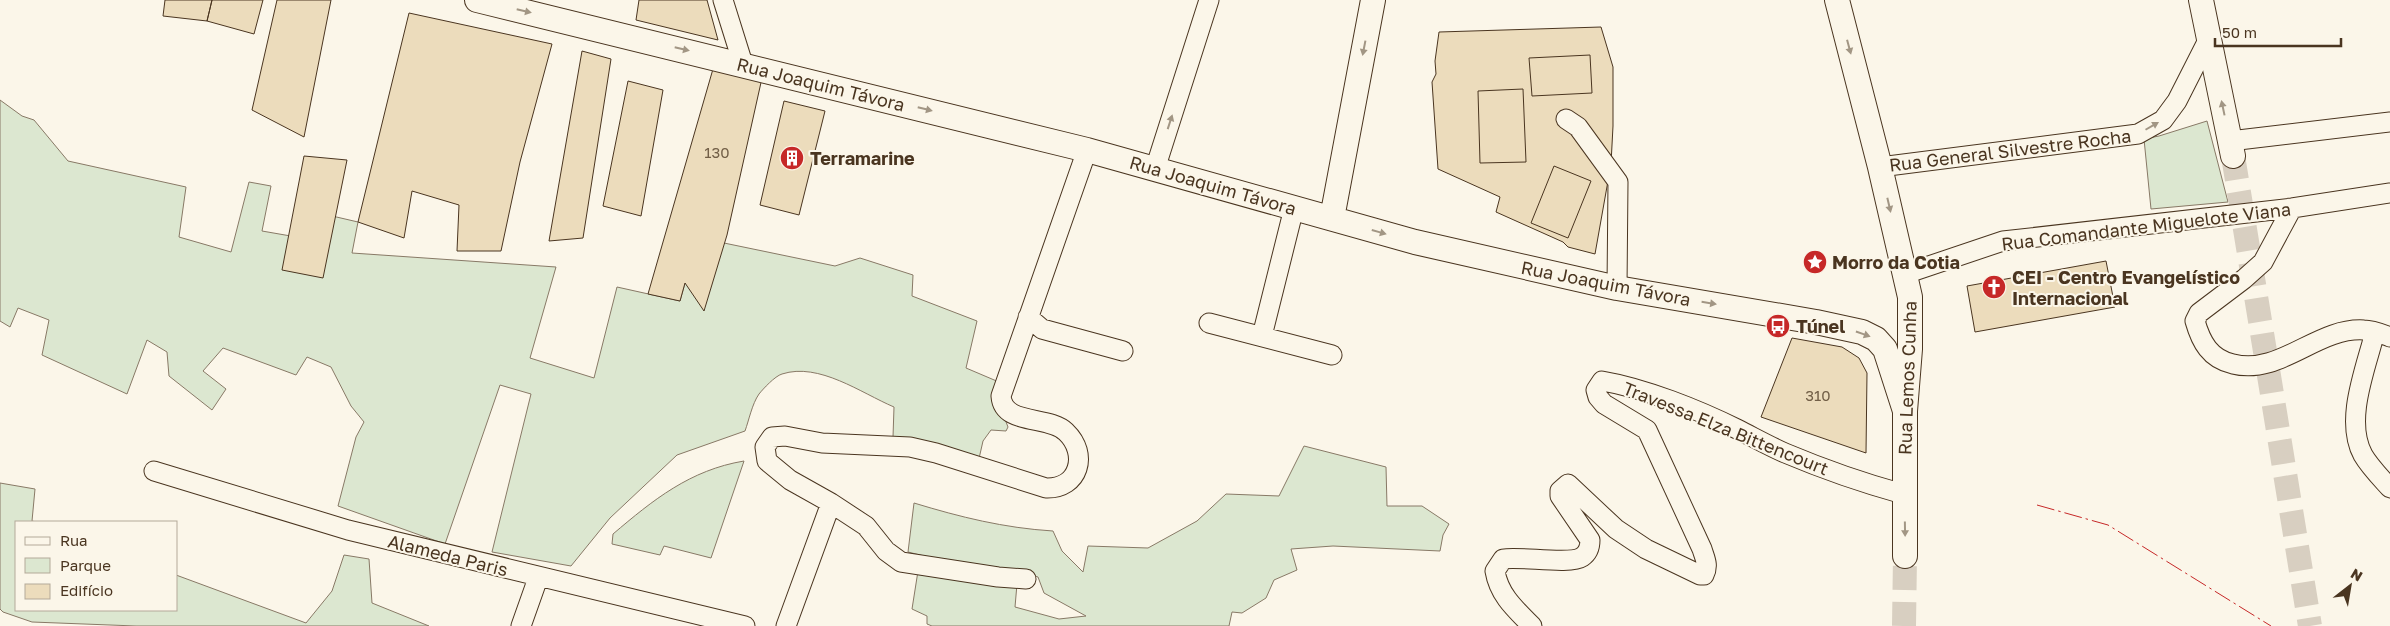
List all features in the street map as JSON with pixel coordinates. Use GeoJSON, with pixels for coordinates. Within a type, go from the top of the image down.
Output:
{"type":"FeatureCollection","features":[{"type":"Feature","properties":{"kind":"main road","name":"Rua Joaquim Távora"},"geometry":{"type":"LineString","coordinates":[[477,0],[1087,150],[1415,242],[1617,288],[1816,322],[1862,332],[1876,338],[1885,349],[1905,411]]}},
{"type":"Feature","properties":{"kind":"main road"},"geometry":{"type":"LineString","coordinates":[[1332,218],[1373,0]]}},
{"type":"Feature","properties":{"kind":"main road","name":"Rua Lemos Cunha"},"geometry":{"type":"LineString","coordinates":[[1836,0],[1880,166],[1910,297],[1903,494],[1905,556]]}},
{"type":"Feature","properties":{"kind":"main road"},"geometry":{"type":"LineString","coordinates":[[2201,0],[2232,149]]}},
{"type":"Feature","properties":{"kind":"street"},"geometry":{"type":"LineString","coordinates":[[723,0],[743,64]]}},
{"type":"Feature","properties":{"kind":"street"},"geometry":{"type":"LineString","coordinates":[[1155,169],[1209,0]]}},
{"type":"Feature","properties":{"kind":"street","name":"Rua General Silvestre Rocha"},"geometry":{"type":"LineString","coordinates":[[1880,166],[2138,134],[2163,120],[2177,101],[2209,38]]}},
{"type":"Feature","properties":{"kind":"street"},"geometry":{"type":"LineString","coordinates":[[1566,119],[1578,127],[1618,182],[1617,288]]}},
{"type":"Feature","properties":{"kind":"street"},"geometry":{"type":"LineString","coordinates":[[2232,149],[2273,136],[2390,122]]}},
{"type":"Feature","properties":{"kind":"street"},"geometry":{"type":"LineString","coordinates":[[1026,578],[998,578],[901,562],[886,551],[866,526],[790,480],[767,461],[765,454],[768,440],[772,437],[785,436],[822,443],[910,448],[936,452],[1046,488],[1056,488],[1067,484],[1078,469],[1078,457],[1070,437],[1056,425],[1012,414],[1002,403],[1004,384],[1087,150]]}},
{"type":"Feature","properties":{"kind":"street","name":"Rua Comandante Miguelote Viana"},"geometry":{"type":"LineString","coordinates":[[1905,274],[2003,241],[2292,208],[2390,193]]}},
{"type":"Feature","properties":{"kind":"street"},"geometry":{"type":"LineString","coordinates":[[1262,336],[1294,208]]}},
{"type":"Feature","properties":{"kind":"street"},"geometry":{"type":"LineString","coordinates":[[2292,208],[2263,262],[2199,313],[2195,321],[2206,349],[2222,362],[2242,367],[2264,366],[2332,336],[2363,330],[2382,334],[2356,409],[2355,433],[2364,456],[2390,488]]}},
{"type":"Feature","properties":{"kind":"street"},"geometry":{"type":"LineString","coordinates":[[1028,317],[1042,329],[1123,351]]}},
{"type":"Feature","properties":{"kind":"street"},"geometry":{"type":"LineString","coordinates":[[1209,322],[1332,355]]}},
{"type":"Feature","properties":{"kind":"street","name":"Travessa Elza Bittencourt"},"geometry":{"type":"LineString","coordinates":[[1532,626],[1506,599],[1497,584],[1495,571],[1503,559],[1567,560],[1580,559],[1586,554],[1590,540],[1560,496],[1560,491],[1568,484],[1616,529],[1646,549],[1700,575],[1704,574],[1707,570],[1708,565],[1702,549],[1647,430],[1604,404],[1598,397],[1596,390],[1602,381],[1621,384],[1696,411],[1736,428],[1783,452],[1874,486],[1903,494]]}},
{"type":"Feature","properties":{"kind":"street","name":"Alameda Paris"},"geometry":{"type":"LineString","coordinates":[[154,471],[348,530],[538,578],[745,626]]}},
{"type":"Feature","properties":{"kind":"street"},"geometry":{"type":"LineString","coordinates":[[786,626],[830,503]]}},
{"type":"Feature","properties":{"kind":"street"},"geometry":{"type":"LineString","coordinates":[[521,626],[538,578]]}},
{"type":"Feature","properties":{"kind":"green space"},"geometry":{"type":"Polygon","coordinates":[[[0,100],[22,116],[34,120],[68,161],[186,187],[179,237],[231,252],[249,182],[271,186],[262,231],[308,239],[315,212],[358,222],[352,253],[556,267],[530,358],[594,378],[617,287],[680,301],[685,283],[724,243],[835,266],[860,258],[913,275],[912,296],[977,321],[966,368],[1006,385],[1001,409],[1008,427],[1006,431],[991,430],[983,441],[978,463],[893,437],[894,407],[854,387],[825,375],[810,372],[796,371],[782,374],[759,394],[745,431],[677,455],[610,518],[571,566],[492,552],[531,394],[500,385],[445,544],[338,506],[356,437],[364,422],[351,406],[331,367],[307,357],[296,375],[223,348],[203,371],[226,389],[212,410],[169,376],[167,352],[147,340],[127,394],[42,355],[49,320],[18,308],[10,327],[0,321],[0,100]]]}},
{"type":"Feature","properties":{"kind":"green space"},"geometry":{"type":"Polygon","coordinates":[[[2207,121],[2228,202],[2151,209],[2144,139],[2207,121]]]}},
{"type":"Feature","properties":{"kind":"green space"},"geometry":{"type":"Polygon","coordinates":[[[1304,446],[1386,467],[1387,506],[1422,506],[1449,524],[1443,535],[1440,551],[1333,546],[1291,549],[1297,570],[1274,580],[1266,598],[1242,613],[1232,612],[1229,626],[932,626],[927,624],[927,616],[912,609],[918,571],[1017,584],[1015,607],[1059,619],[1086,616],[1044,593],[1038,577],[1022,572],[988,572],[908,552],[914,503],[982,521],[1053,531],[1062,551],[1083,572],[1088,546],[1148,548],[1197,521],[1226,494],[1279,496],[1304,446]]]}},
{"type":"Feature","properties":{"kind":"green space"},"geometry":{"type":"Polygon","coordinates":[[[744,461],[711,558],[664,546],[660,555],[612,544],[613,534],[673,488],[706,471],[744,461]]]}},
{"type":"Feature","properties":{"kind":"green space"},"geometry":{"type":"Polygon","coordinates":[[[0,483],[35,489],[32,521],[15,521],[15,611],[178,611],[178,576],[306,623],[332,591],[344,555],[369,559],[372,603],[429,626],[136,626],[32,622],[3,612],[0,609],[0,483]]]}},
{"type":"Feature","properties":{"kind":"building"},"geometry":{"type":"Polygon","coordinates":[[[165,0],[212,0],[207,21],[163,16],[165,0]]]}},
{"type":"Feature","properties":{"kind":"building"},"geometry":{"type":"Polygon","coordinates":[[[212,0],[263,0],[254,34],[207,21],[212,0]]]}},
{"type":"Feature","properties":{"kind":"building"},"geometry":{"type":"Polygon","coordinates":[[[277,0],[331,0],[304,137],[252,110],[277,0]]]}},
{"type":"Feature","properties":{"kind":"building"},"geometry":{"type":"Polygon","coordinates":[[[639,0],[707,0],[718,40],[636,20],[639,0]]]}},
{"type":"Feature","properties":{"kind":"building"},"geometry":{"type":"Polygon","coordinates":[[[409,13],[552,44],[520,162],[501,251],[457,251],[459,205],[412,191],[404,238],[358,222],[409,13]]]}},
{"type":"Feature","properties":{"kind":"building"},"geometry":{"type":"Polygon","coordinates":[[[1601,27],[1613,67],[1613,126],[1611,164],[1595,254],[1568,247],[1563,242],[1496,212],[1500,197],[1438,169],[1432,82],[1436,74],[1435,61],[1439,32],[1601,27]]]}},
{"type":"Feature","properties":{"kind":"building"},"geometry":{"type":"Polygon","coordinates":[[[582,51],[611,59],[583,238],[549,241],[582,51]]]}},
{"type":"Feature","properties":{"kind":"building"},"geometry":{"type":"Polygon","coordinates":[[[1590,55],[1592,93],[1532,96],[1529,58],[1590,55]]]}},
{"type":"Feature","properties":{"kind":"building"},"geometry":{"type":"Polygon","coordinates":[[[715,62],[764,69],[727,235],[704,311],[685,283],[680,301],[648,294],[715,62]]]}},
{"type":"Feature","properties":{"kind":"building"},"geometry":{"type":"Polygon","coordinates":[[[628,81],[663,90],[641,216],[603,206],[628,81]]]}},
{"type":"Feature","properties":{"kind":"building"},"geometry":{"type":"Polygon","coordinates":[[[1523,89],[1526,162],[1480,163],[1478,91],[1523,89]]]}},
{"type":"Feature","properties":{"kind":"building","name":"Terramarine"},"geometry":{"type":"Polygon","coordinates":[[[784,101],[825,111],[799,215],[760,205],[784,101]]]}},
{"type":"Feature","properties":{"kind":"building"},"geometry":{"type":"Polygon","coordinates":[[[304,156],[347,160],[323,278],[282,270],[304,156]]]}},
{"type":"Feature","properties":{"kind":"building"},"geometry":{"type":"Polygon","coordinates":[[[1554,166],[1591,181],[1568,238],[1531,223],[1554,166]]]}},
{"type":"Feature","properties":{"kind":"building"},"geometry":{"type":"Polygon","coordinates":[[[2106,261],[2115,307],[1975,332],[1967,286],[2106,261]]]}},
{"type":"Feature","properties":{"kind":"building"},"geometry":{"type":"Polygon","coordinates":[[[1792,338],[1842,347],[1859,358],[1867,373],[1866,453],[1761,417],[1792,338]]]}},
{"type":"Feature","properties":{"kind":"tunnel"},"geometry":{"type":"LineString","coordinates":[[2233,156],[2310,626]]}},
{"type":"Feature","properties":{"kind":"tunnel"},"geometry":{"type":"LineString","coordinates":[[1904,626],[1905,556]]}},
{"type":"Feature","properties":{"kind":"power"},"geometry":{"type":"LineString","coordinates":[[2037,505],[2108,525],[2271,626]]}},
{"type":"Feature","properties":{"kind":"place","name":"Terramarine"},"geometry":{"type":"Point","coordinates":[792,158]}},
{"type":"Feature","properties":{"kind":"place","name":"Morro da Cotia"},"geometry":{"type":"Point","coordinates":[1815,262]}},
{"type":"Feature","properties":{"kind":"place","name":"CEI - Centro Evangelístico Internacional"},"geometry":{"type":"Point","coordinates":[1994,287]}},
{"type":"Feature","properties":{"kind":"place","name":"Túnel"},"geometry":{"type":"Point","coordinates":[1778,326]}}]}
